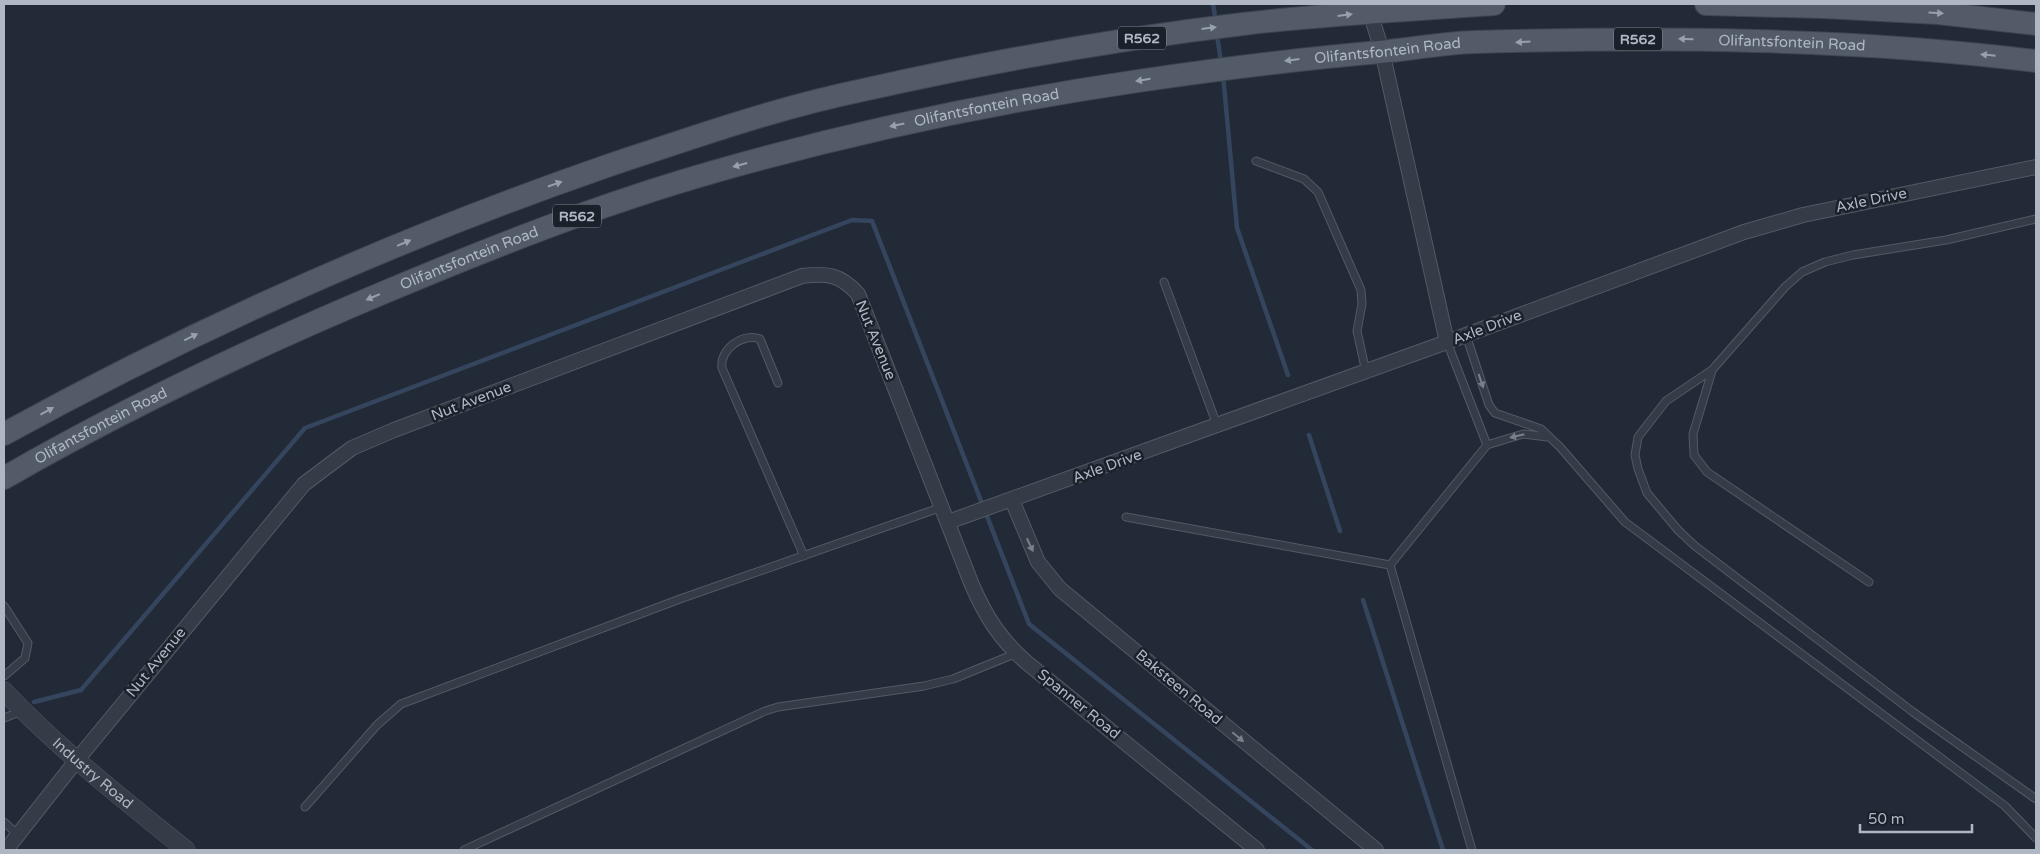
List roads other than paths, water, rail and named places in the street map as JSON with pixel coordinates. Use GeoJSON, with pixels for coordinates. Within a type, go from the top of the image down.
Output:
{"type":"FeatureCollection","features":[{"type":"Feature","properties":{"kind":"main road"},"geometry":{"type":"LineString","coordinates":[[1239,24],[1290,11],[1306,4]]}},
{"type":"Feature","properties":{"kind":"main road","name":"R562"},"geometry":{"type":"LineString","coordinates":[[4,434],[116,374],[226,320],[439,228],[608,166],[707,133],[860,90],[1010,60],[1183,32],[1369,8],[1494,4]]}},
{"type":"Feature","properties":{"kind":"main road"},"geometry":{"type":"LineString","coordinates":[[1706,4],[1815,6],[1938,13],[2036,24]]}},
{"type":"Feature","properties":{"kind":"main road","name":"Olifantsfontein Road"},"geometry":{"type":"LineString","coordinates":[[4,478],[75,438],[179,384],[321,319],[449,265],[618,202],[714,172],[864,132],[1049,93],[1241,66],[1472,42],[1685,39],[1931,49],[2036,61]]}},
{"type":"Feature","properties":{"kind":"street"},"geometry":{"type":"LineString","coordinates":[[1369,8],[1382,52],[1447,342]]}},
{"type":"Feature","properties":{"kind":"street","name":"Axle Drive"},"geometry":{"type":"LineString","coordinates":[[948,522],[1366,372],[1744,232],[1803,215],[2036,167]]}},
{"type":"Feature","properties":{"kind":"street","name":"Nut Avenue"},"geometry":{"type":"LineString","coordinates":[[6,850],[76,761],[304,484],[337,458],[394,430],[802,276],[821,274],[833,276],[847,282],[858,294],[948,522]]}},
{"type":"Feature","properties":{"kind":"street","name":"Baksteen Road"},"geometry":{"type":"LineString","coordinates":[[1012,500],[1038,562],[1060,588],[1376,850]]}},
{"type":"Feature","properties":{"kind":"street","name":"Spanner Road"},"geometry":{"type":"LineString","coordinates":[[948,522],[986,618],[1017,653],[1257,850]]}},
{"type":"Feature","properties":{"kind":"street","name":"Industry Road"},"geometry":{"type":"LineString","coordinates":[[4,691],[22,711],[76,761],[186,850]]}},
{"type":"Feature","properties":{"kind":"lane"},"geometry":{"type":"LineString","coordinates":[[1256,161],[1304,179],[1318,192],[1361,290],[1362,304],[1357,330],[1366,372]]}},
{"type":"Feature","properties":{"kind":"lane"},"geometry":{"type":"LineString","coordinates":[[2036,219],[1946,240],[1853,255],[1825,262],[1802,272],[1785,287],[1712,370],[1666,401],[1638,438],[1635,455],[1647,493],[1678,530],[1695,546],[1913,712],[2036,799]]}},
{"type":"Feature","properties":{"kind":"lane"},"geometry":{"type":"LineString","coordinates":[[1164,282],[1218,425]]}},
{"type":"Feature","properties":{"kind":"lane"},"geometry":{"type":"LineString","coordinates":[[1466,335],[1489,406],[1495,413],[1541,429],[1625,522],[2005,806],[2036,838]]}},
{"type":"Feature","properties":{"kind":"lane"},"geometry":{"type":"LineString","coordinates":[[778,383],[760,339],[753,336],[742,339],[724,352],[721,360],[722,368],[804,556]]}},
{"type":"Feature","properties":{"kind":"lane"},"geometry":{"type":"LineString","coordinates":[[1447,342],[1487,446]]}},
{"type":"Feature","properties":{"kind":"lane"},"geometry":{"type":"LineString","coordinates":[[1712,370],[1693,434],[1694,455],[1707,472],[1869,582]]}},
{"type":"Feature","properties":{"kind":"lane"},"geometry":{"type":"LineString","coordinates":[[1390,565],[1487,446],[1523,434],[1548,437]]}},
{"type":"Feature","properties":{"kind":"lane"},"geometry":{"type":"LineString","coordinates":[[305,807],[377,725],[401,704],[680,599],[942,507]]}},
{"type":"Feature","properties":{"kind":"lane"},"geometry":{"type":"LineString","coordinates":[[1126,517],[1390,565]]}},
{"type":"Feature","properties":{"kind":"lane"},"geometry":{"type":"LineString","coordinates":[[1390,565],[1472,850]]}},
{"type":"Feature","properties":{"kind":"lane"},"geometry":{"type":"LineString","coordinates":[[4,606],[28,643],[25,658],[4,676]]}},
{"type":"Feature","properties":{"kind":"lane"},"geometry":{"type":"LineString","coordinates":[[464,850],[765,711],[778,707],[924,686],[953,679],[1017,653]]}},
{"type":"Feature","properties":{"kind":"lane"},"geometry":{"type":"LineString","coordinates":[[4,718],[22,711]]}},
{"type":"Feature","properties":{"kind":"lane"},"geometry":{"type":"LineString","coordinates":[[4,822],[18,835]]}},
{"type":"Feature","properties":{"kind":"waterway"},"geometry":{"type":"LineString","coordinates":[[1213,4],[1216,22]]}},
{"type":"Feature","properties":{"kind":"waterway"},"geometry":{"type":"LineString","coordinates":[[1217,35],[1221,62]]}},
{"type":"Feature","properties":{"kind":"waterway"},"geometry":{"type":"LineString","coordinates":[[1223,74],[1237,228],[1288,375]]}},
{"type":"Feature","properties":{"kind":"waterway"},"geometry":{"type":"LineString","coordinates":[[34,702],[81,690],[305,428],[852,220],[872,221],[1029,624],[1312,850]]}},
{"type":"Feature","properties":{"kind":"waterway"},"geometry":{"type":"LineString","coordinates":[[1309,435],[1340,531]]}},
{"type":"Feature","properties":{"kind":"waterway"},"geometry":{"type":"LineString","coordinates":[[1363,600],[1443,850]]}}]}
